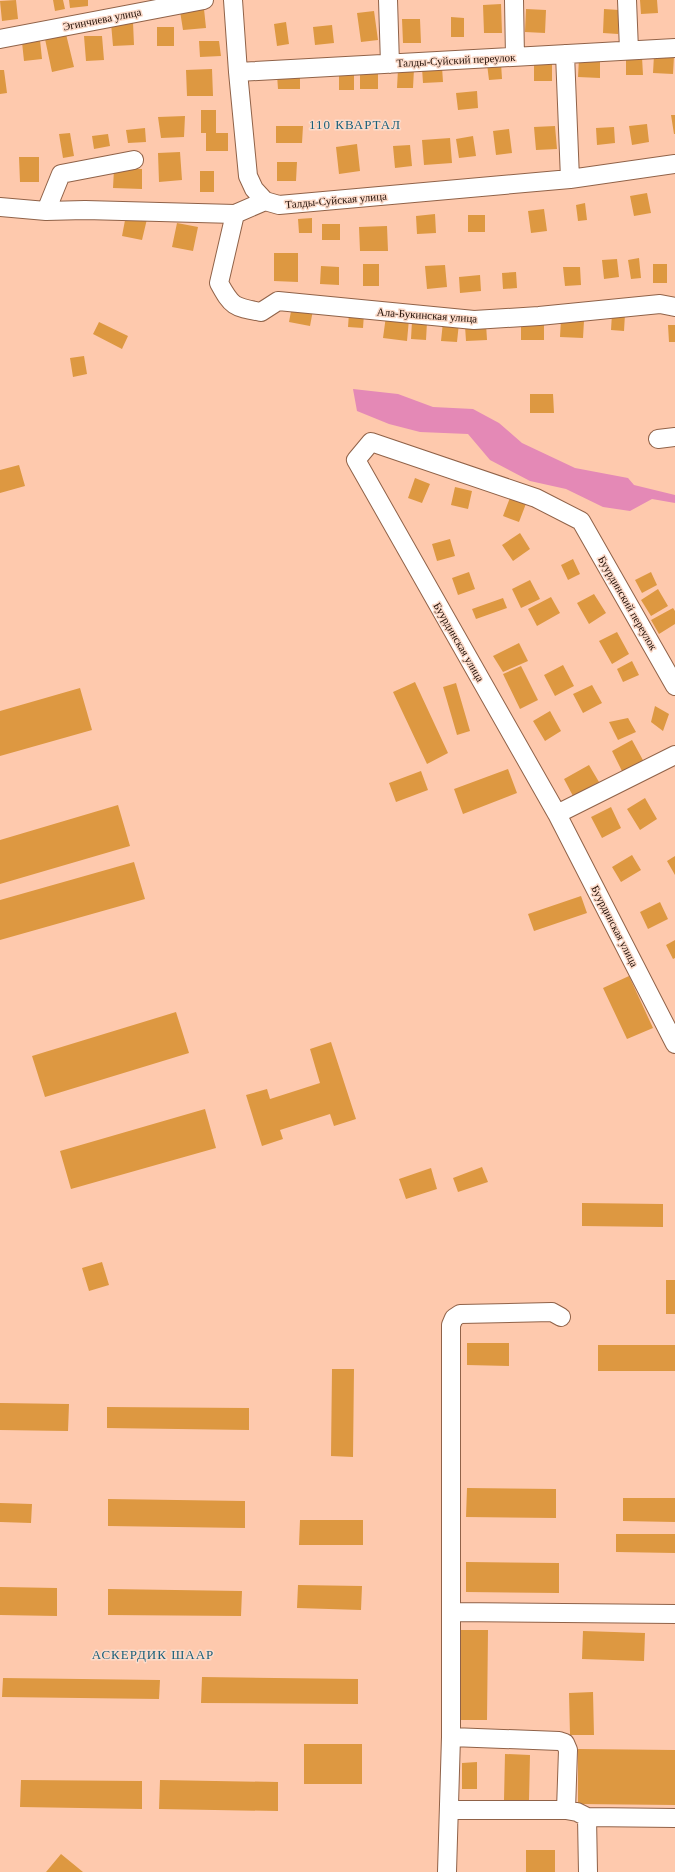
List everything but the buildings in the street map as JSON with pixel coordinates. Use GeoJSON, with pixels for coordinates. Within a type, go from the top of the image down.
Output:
{"type":"FeatureCollection","features":[{"type":"Feature","properties":{"kind":"street","name":"Эгинчиева улица"},"geometry":{"type":"LineString","coordinates":[[0,39],[204,0]]}},
{"type":"Feature","properties":{"kind":"street"},"geometry":{"type":"LineString","coordinates":[[0,206],[46,212],[85,210],[235,214],[265,201],[254,189],[248,176],[238,72],[234,0]]}},
{"type":"Feature","properties":{"kind":"street"},"geometry":{"type":"LineString","coordinates":[[388,0],[390,64]]}},
{"type":"Feature","properties":{"kind":"street"},"geometry":{"type":"LineString","coordinates":[[514,0],[515,56]]}},
{"type":"Feature","properties":{"kind":"street"},"geometry":{"type":"LineString","coordinates":[[627,0],[629,50]]}},
{"type":"Feature","properties":{"kind":"street","name":"Талды-Суйский переулок"},"geometry":{"type":"LineString","coordinates":[[238,72],[675,48]]}},
{"type":"Feature","properties":{"kind":"street"},"geometry":{"type":"LineString","coordinates":[[565,54],[570,179]]}},
{"type":"Feature","properties":{"kind":"street"},"geometry":{"type":"LineString","coordinates":[[46,212],[61,174],[134,160]]}},
{"type":"Feature","properties":{"kind":"street","name":"Талды-Суйская улица"},"geometry":{"type":"LineString","coordinates":[[265,201],[279,205],[570,179],[675,164]]}},
{"type":"Feature","properties":{"kind":"street","name":"Ала-Букинская улица"},"geometry":{"type":"LineString","coordinates":[[235,214],[219,283],[228,301],[242,308],[260,312],[278,301],[474,320],[539,316],[660,304],[675,307]]}},
{"type":"Feature","properties":{"kind":"street","name":"Буурдинская улица"},"geometry":{"type":"LineString","coordinates":[[581,521],[536,498],[371,442],[356,460],[558,814],[675,1044]]}},
{"type":"Feature","properties":{"kind":"street","name":"Буурдинский переулок"},"geometry":{"type":"LineString","coordinates":[[581,521],[675,686]]}},
{"type":"Feature","properties":{"kind":"street"},"geometry":{"type":"LineString","coordinates":[[558,814],[675,755]]}},
{"type":"Feature","properties":{"kind":"street"},"geometry":{"type":"LineString","coordinates":[[447,1872],[451,1737],[451,1325],[454,1318],[460,1314],[552,1312],[561,1317]]}},
{"type":"Feature","properties":{"kind":"street"},"geometry":{"type":"LineString","coordinates":[[451,1612],[675,1614]]}},
{"type":"Feature","properties":{"kind":"street"},"geometry":{"type":"LineString","coordinates":[[451,1737],[559,1741],[565,1743],[568,1750],[566,1810]]}},
{"type":"Feature","properties":{"kind":"street"},"geometry":{"type":"LineString","coordinates":[[449,1810],[566,1810],[577,1812],[587,1817],[675,1818]]}},
{"type":"Feature","properties":{"kind":"street"},"geometry":{"type":"LineString","coordinates":[[587,1817],[588,1872]]}},
{"type":"Feature","properties":{"kind":"shaded area"},"geometry":{"type":"Polygon","coordinates":[[[353,389],[398,394],[433,407],[473,409],[499,423],[522,443],[575,468],[628,478],[634,485],[675,495],[675,503],[652,499],[630,511],[603,507],[566,489],[530,481],[490,460],[468,434],[420,432],[389,424],[357,411],[353,389]]]}},
{"type":"Feature","properties":{"kind":"district","name":"110 КВАРТАЛ"},"geometry":{"type":"Point","coordinates":[355,124]}},
{"type":"Feature","properties":{"kind":"district","name":"АСКЕРДИК ШААР"},"geometry":{"type":"Point","coordinates":[153,1654]}}]}
